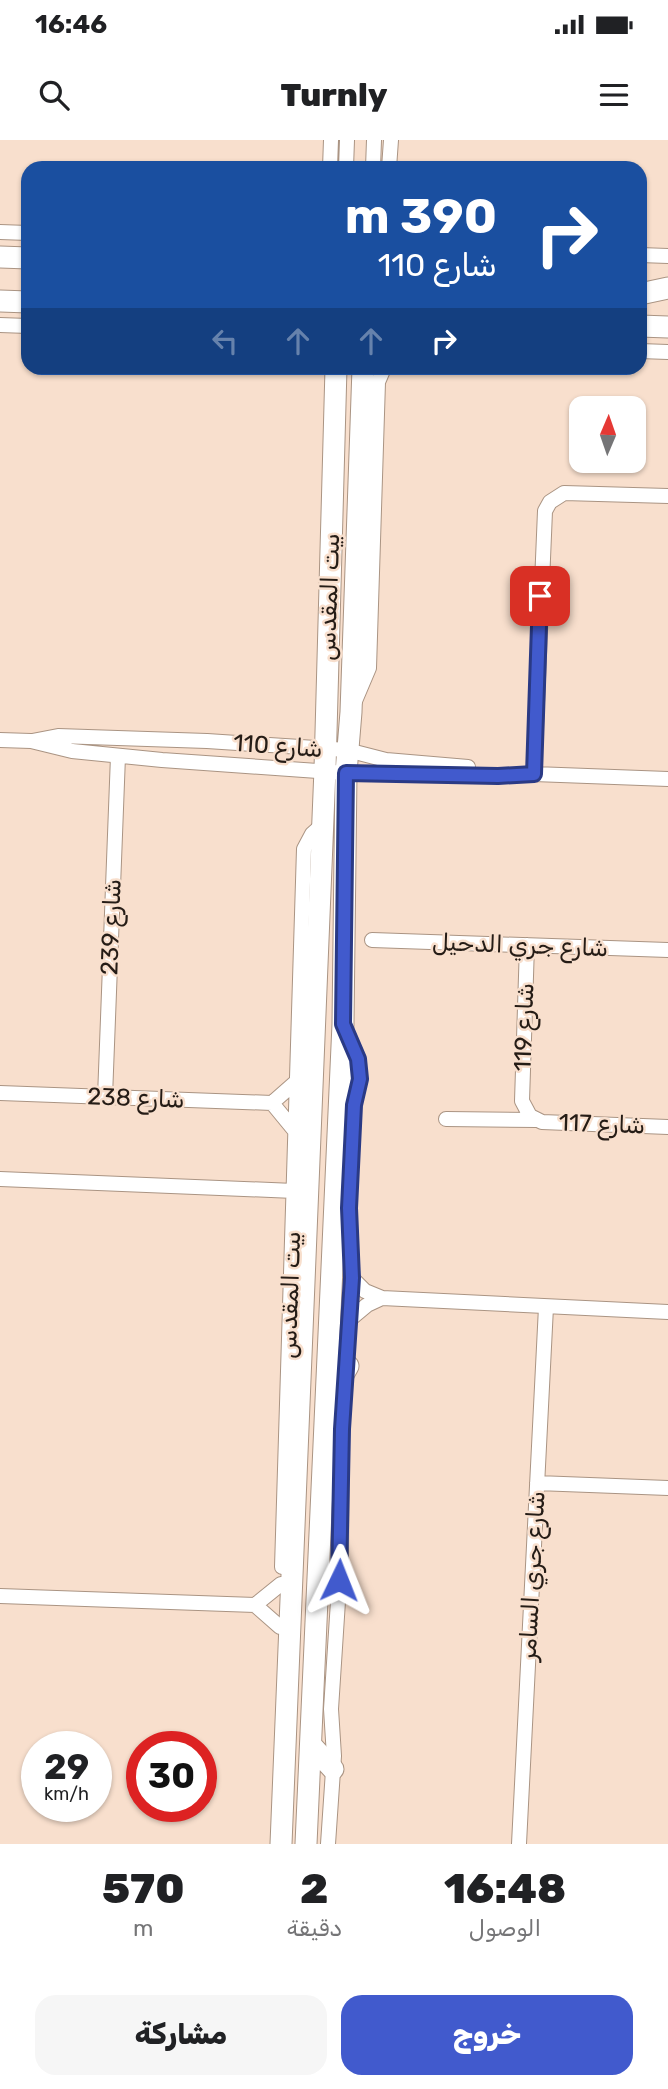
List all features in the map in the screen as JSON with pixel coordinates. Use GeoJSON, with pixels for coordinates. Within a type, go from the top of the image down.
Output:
{"type":"FeatureCollection","features":[{"type":"Feature","properties":{"kind":"street"},"geometry":{"type":"LineString","coordinates":[[330,161],[331,140]]}},
{"type":"Feature","properties":{"kind":"street"},"geometry":{"type":"LineString","coordinates":[[346,161],[347,140]]}},
{"type":"Feature","properties":{"kind":"street"},"geometry":{"type":"LineString","coordinates":[[373,161],[374,140]]}},
{"type":"Feature","properties":{"kind":"street"},"geometry":{"type":"LineString","coordinates":[[390,161],[391,140]]}},
{"type":"Feature","properties":{"kind":"street"},"geometry":{"type":"LineString","coordinates":[[0,232],[21,233]]}},
{"type":"Feature","properties":{"kind":"street"},"geometry":{"type":"LineString","coordinates":[[647,255],[668,256]]}},
{"type":"Feature","properties":{"kind":"street"},"geometry":{"type":"LineString","coordinates":[[0,257],[21,258]]}},
{"type":"Feature","properties":{"kind":"street"},"geometry":{"type":"LineString","coordinates":[[647,280],[668,281]]}},
{"type":"Feature","properties":{"kind":"street"},"geometry":{"type":"LineString","coordinates":[[647,292],[668,288]]}},
{"type":"Feature","properties":{"kind":"street"},"geometry":{"type":"LineString","coordinates":[[2,301],[21,297]]}},
{"type":"Feature","properties":{"kind":"street"},"geometry":{"type":"LineString","coordinates":[[2,301],[21,302]]}},
{"type":"Feature","properties":{"kind":"street"},"geometry":{"type":"LineString","coordinates":[[0,325],[21,326]]}},
{"type":"Feature","properties":{"kind":"street"},"geometry":{"type":"LineString","coordinates":[[647,326],[668,327]]}},
{"type":"Feature","properties":{"kind":"street"},"geometry":{"type":"LineString","coordinates":[[647,351],[668,352]]}},
{"type":"Feature","properties":{"kind":"street","name":"بيت المقدس"},"geometry":{"type":"LineString","coordinates":[[306,1844],[343,1024],[332,763],[336,375]]}},
{"type":"Feature","properties":{"kind":"street","name":"بيت المقدس"},"geometry":{"type":"LineString","coordinates":[[284,1770],[277,1741],[281,1584],[289,1527],[321,826],[332,763],[347,750],[351,712],[363,375]]}},
{"type":"Feature","properties":{"kind":"street","name":"بيت المقدس"},"geometry":{"type":"LineString","coordinates":[[351,712],[369,668],[379,382],[382,375]]}},
{"type":"Feature","properties":{"kind":"street"},"geometry":{"type":"LineString","coordinates":[[528,774],[545,511],[557,495],[564,493],[668,496]]}},
{"type":"Feature","properties":{"kind":"street","name":"شارع 110"},"geometry":{"type":"LineString","coordinates":[[31,741],[58,736],[498,776],[528,774],[668,779]]}},
{"type":"Feature","properties":{"kind":"street","name":"شارع 110"},"geometry":{"type":"LineString","coordinates":[[0,740],[31,741],[72,751],[118,756],[332,763]]}},
{"type":"Feature","properties":{"kind":"street","name":"شارع 110"},"geometry":{"type":"LineString","coordinates":[[347,750],[386,760],[528,774]]}},
{"type":"Feature","properties":{"kind":"street","name":"شارع 239"},"geometry":{"type":"LineString","coordinates":[[105,1097],[118,756]]}},
{"type":"Feature","properties":{"kind":"street","name":"بيت المقدس"},"geometry":{"type":"LineString","coordinates":[[281,1844],[295,1131],[304,849],[312,834],[321,826]]}},
{"type":"Feature","properties":{"kind":"street","name":"شارع جري الدحيل"},"geometry":{"type":"LineString","coordinates":[[372,940],[668,950]]}},
{"type":"Feature","properties":{"kind":"street","name":"شارع 119"},"geometry":{"type":"LineString","coordinates":[[525,1109],[522,1101],[527,944]]}},
{"type":"Feature","properties":{"kind":"street","name":"بيت المقدس"},"geometry":{"type":"LineString","coordinates":[[328,1844],[333,1769],[331,1722],[341,1555],[342,1429],[352,1278],[349,1208],[354,1105],[360,1079],[358,1059],[343,1024]]}},
{"type":"Feature","properties":{"kind":"street"},"geometry":{"type":"LineString","coordinates":[[295,1131],[272,1103],[297,1081]]}},
{"type":"Feature","properties":{"kind":"street","name":"شارع 238"},"geometry":{"type":"LineString","coordinates":[[0,1093],[272,1103]]}},
{"type":"Feature","properties":{"kind":"street","name":"شارع 117"},"geometry":{"type":"LineString","coordinates":[[525,1109],[537,1120]]}},
{"type":"Feature","properties":{"kind":"street","name":"شارع 117"},"geometry":{"type":"LineString","coordinates":[[446,1119],[537,1120],[668,1127]]}},
{"type":"Feature","properties":{"kind":"street"},"geometry":{"type":"LineString","coordinates":[[0,1179],[294,1191]]}},
{"type":"Feature","properties":{"kind":"street"},"geometry":{"type":"LineString","coordinates":[[352,1278],[365,1291],[382,1298],[668,1312]]}},
{"type":"Feature","properties":{"kind":"street"},"geometry":{"type":"LineString","coordinates":[[349,1320],[367,1305],[382,1298]]}},
{"type":"Feature","properties":{"kind":"street","name":"شارع جري السامر"},"geometry":{"type":"LineString","coordinates":[[519,1844],[546,1307]]}},
{"type":"Feature","properties":{"kind":"street"},"geometry":{"type":"LineString","coordinates":[[325,1409],[348,1366]]}},
{"type":"Feature","properties":{"kind":"street"},"geometry":{"type":"LineString","coordinates":[[537,1483],[668,1488]]}},
{"type":"Feature","properties":{"kind":"street"},"geometry":{"type":"LineString","coordinates":[[255,1605],[281,1584]]}},
{"type":"Feature","properties":{"kind":"street"},"geometry":{"type":"LineString","coordinates":[[0,1596],[255,1605],[280,1627]]}},
{"type":"Feature","properties":{"kind":"street"},"geometry":{"type":"LineString","coordinates":[[312,1745],[333,1769]]}},
{"type":"Feature","properties":{"kind":"route"},"geometry":{"type":"LineString","coordinates":[[339,1580],[342,1429],[352,1278],[349,1208],[354,1105],[360,1079],[358,1059],[343,1024],[346,773],[498,776],[534,774],[540,596]]}}]}
